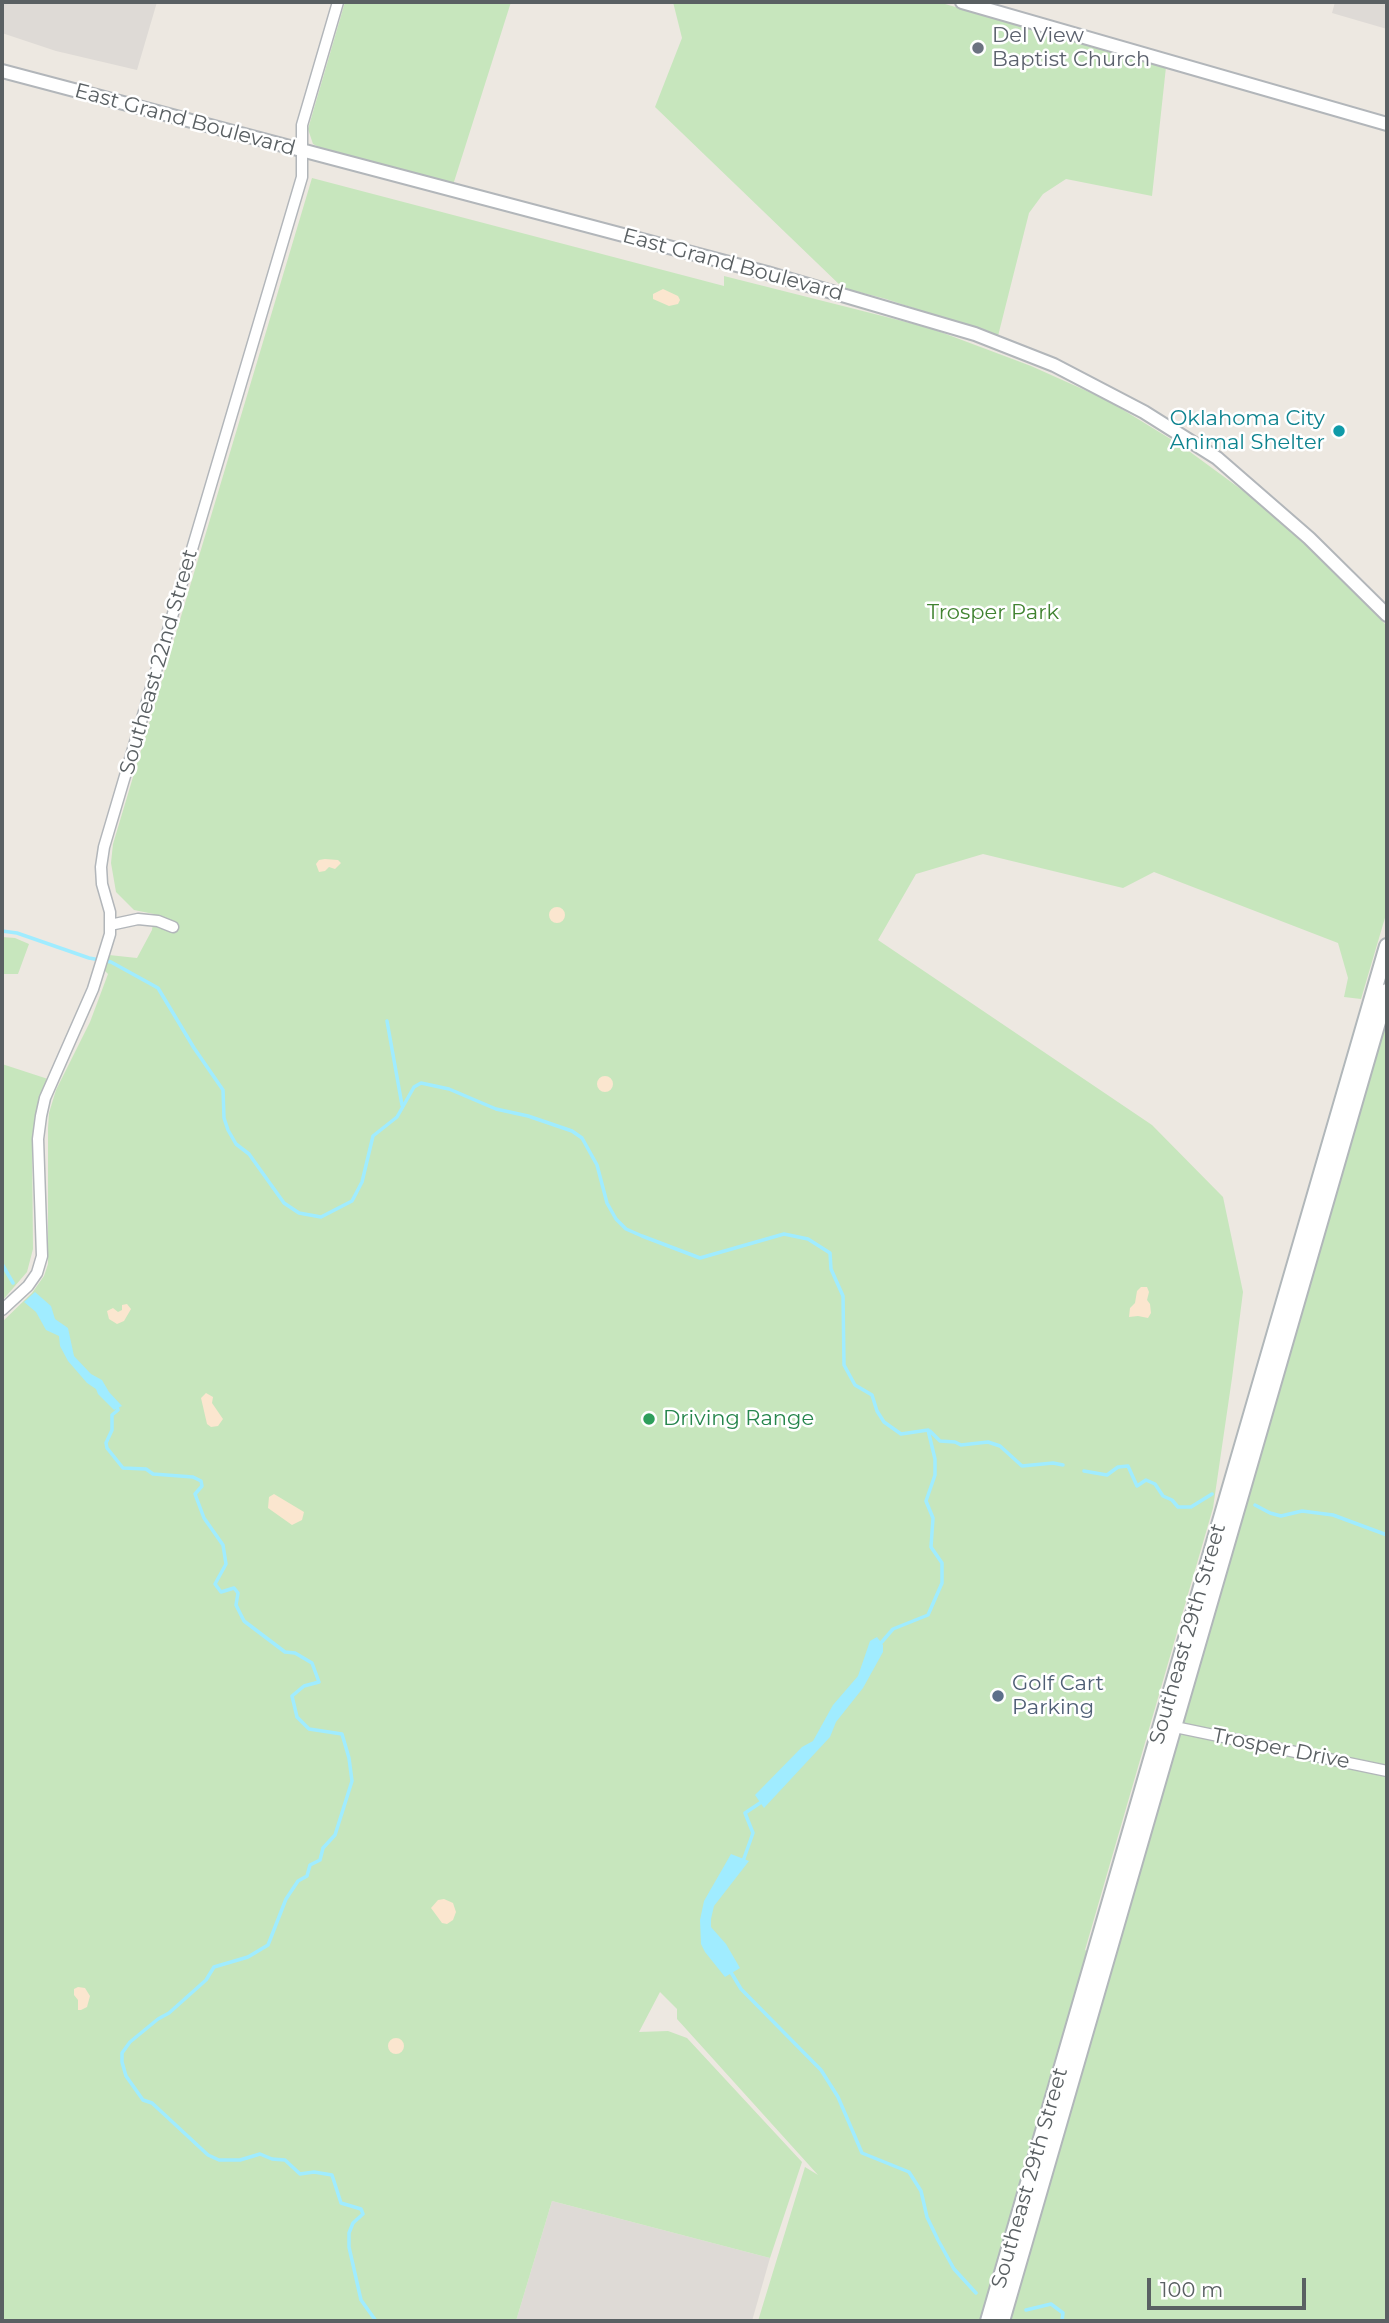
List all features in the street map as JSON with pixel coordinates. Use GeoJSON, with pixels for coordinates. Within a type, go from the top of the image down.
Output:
{"type":"FeatureCollection","features":[{"type":"Feature","properties":{"kind":"main road","name":"Southeast 29th Street"},"geometry":{"type":"LineString","coordinates":[[1002,2321],[1168,1725],[1321,1196],[1387,946]]}},
{"type":"Feature","properties":{"kind":"main road","name":"Southeast 29th Street"},"geometry":{"type":"LineString","coordinates":[[1321,1196],[1387,991]]}},
{"type":"Feature","properties":{"kind":"main road","name":"Southeast 29th Street"},"geometry":{"type":"LineString","coordinates":[[988,2321],[1168,1725]]}},
{"type":"Feature","properties":{"kind":"street","name":"Southeast 22nd Street"},"geometry":{"type":"LineString","coordinates":[[2,1310],[28,1286],[37,1273],[42,1255],[38,1139],[45,1098],[93,989],[106,947],[110,912],[102,884],[104,847],[302,177],[302,125],[338,2]]}},
{"type":"Feature","properties":{"kind":"street"},"geometry":{"type":"LineString","coordinates":[[962,2],[1387,124]]}},
{"type":"Feature","properties":{"kind":"street","name":"East Grand Boulevard"},"geometry":{"type":"LineString","coordinates":[[2,71],[767,273],[975,334],[1054,365],[1144,412],[1217,458],[1309,538],[1387,615]]}},
{"type":"Feature","properties":{"kind":"street"},"geometry":{"type":"LineString","coordinates":[[110,925],[138,919],[158,921],[173,928]]}},
{"type":"Feature","properties":{"kind":"street","name":"Trosper Drive"},"geometry":{"type":"LineString","coordinates":[[1168,1725],[1387,1771]]}},
{"type":"Feature","properties":{"kind":"shaded area"},"geometry":{"type":"Polygon","coordinates":[[[2,2],[157,2],[137,70],[56,51],[2,33],[2,2]]]}},
{"type":"Feature","properties":{"kind":"shaded area"},"geometry":{"type":"Polygon","coordinates":[[[1335,2],[1387,2],[1387,29],[1332,13],[1335,2]]]}},
{"type":"Feature","properties":{"kind":"shaded area"},"geometry":{"type":"Polygon","coordinates":[[[552,2201],[770,2258],[752,2321],[516,2321],[552,2201]]]}},
{"type":"Feature","properties":{"kind":"green space"},"geometry":{"type":"Polygon","coordinates":[[[345,2],[511,2],[453,185],[325,150],[313,144],[308,129],[345,2]]]}},
{"type":"Feature","properties":{"kind":"green space"},"geometry":{"type":"Polygon","coordinates":[[[673,2],[938,2],[1166,67],[1152,196],[1066,179],[1043,194],[1029,213],[998,336],[886,299],[843,288],[655,107],[682,38],[673,2]]]}},
{"type":"Feature","properties":{"kind":"green space","name":"Trosper Park"},"geometry":{"type":"Polygon","coordinates":[[[312,178],[724,286],[724,276],[930,328],[1031,366],[1107,400],[1182,446],[1272,512],[1387,626],[1387,911],[1361,999],[1344,997],[1348,978],[1338,943],[1154,872],[1123,888],[983,854],[916,874],[878,940],[1152,1125],[1223,1197],[1243,1292],[1232,1378],[1213,1508],[1085,1950],[1114,1964],[1387,1019],[1387,2321],[758,2321],[805,2167],[818,2175],[677,2019],[677,2009],[660,1992],[639,2032],[668,2031],[687,2038],[802,2162],[770,2258],[552,2201],[516,2321],[2,2321],[2,1322],[32,1293],[44,1276],[48,1264],[48,1128],[49,1113],[56,1090],[90,1022],[108,974],[104,970],[109,955],[137,958],[152,930],[154,914],[134,910],[116,892],[111,863],[113,844],[312,178]]]}},
{"type":"Feature","properties":{"kind":"green space"},"geometry":{"type":"Polygon","coordinates":[[[2,937],[15,938],[29,944],[18,974],[2,974],[2,937]]]}},
{"type":"Feature","properties":{"kind":"green space"},"geometry":{"type":"Polygon","coordinates":[[[2,1064],[51,1080],[39,1106],[32,1141],[33,1249],[27,1272],[2,1301],[2,1064]]]}},
{"type":"Feature","properties":{"kind":"sand"},"geometry":{"type":"Polygon","coordinates":[[[663,289],[678,296],[678,304],[669,306],[653,299],[653,294],[663,289]]]}},
{"type":"Feature","properties":{"kind":"sand"},"geometry":{"type":"Polygon","coordinates":[[[325,859],[338,860],[341,863],[335,869],[329,867],[319,872],[316,864],[325,859]]]}},
{"type":"Feature","properties":{"kind":"sand"},"geometry":{"type":"Polygon","coordinates":[[[554,907],[560,907],[565,915],[563,921],[554,923],[549,918],[549,912],[554,907]]]}},
{"type":"Feature","properties":{"kind":"sand"},"geometry":{"type":"Polygon","coordinates":[[[602,1076],[608,1076],[613,1084],[611,1090],[602,1092],[597,1087],[597,1081],[602,1076]]]}},
{"type":"Feature","properties":{"kind":"sand"},"geometry":{"type":"Polygon","coordinates":[[[1141,1287],[1147,1287],[1149,1292],[1147,1300],[1151,1313],[1148,1318],[1129,1317],[1130,1308],[1135,1303],[1137,1291],[1141,1287]]]}},
{"type":"Feature","properties":{"kind":"sand"},"geometry":{"type":"Polygon","coordinates":[[[127,1304],[131,1309],[124,1321],[117,1324],[109,1319],[107,1311],[113,1308],[118,1312],[122,1310],[122,1305],[127,1304]]]}},
{"type":"Feature","properties":{"kind":"sand"},"geometry":{"type":"Polygon","coordinates":[[[206,1393],[213,1397],[212,1403],[223,1419],[218,1426],[211,1427],[207,1424],[201,1398],[206,1393]]]}},
{"type":"Feature","properties":{"kind":"sand"},"geometry":{"type":"Polygon","coordinates":[[[274,1494],[304,1512],[302,1520],[292,1525],[268,1508],[269,1497],[274,1494]]]}},
{"type":"Feature","properties":{"kind":"sand"},"geometry":{"type":"Polygon","coordinates":[[[444,1899],[453,1903],[456,1912],[453,1920],[447,1924],[442,1923],[431,1908],[438,1900],[444,1899]]]}},
{"type":"Feature","properties":{"kind":"sand"},"geometry":{"type":"Polygon","coordinates":[[[85,1988],[90,1996],[87,2007],[81,2010],[78,2010],[78,2000],[74,1995],[74,1989],[85,1988]]]}},
{"type":"Feature","properties":{"kind":"sand"},"geometry":{"type":"Polygon","coordinates":[[[396,2038],[404,2046],[396,2054],[388,2046],[396,2038]]]}},
{"type":"Feature","properties":{"kind":"water"},"geometry":{"type":"Polygon","coordinates":[[[35,1292],[51,1306],[55,1319],[68,1328],[74,1356],[91,1374],[102,1380],[122,1406],[114,1410],[68,1361],[60,1346],[59,1336],[46,1330],[36,1312],[24,1302],[35,1292]]]}},
{"type":"Feature","properties":{"kind":"water"},"geometry":{"type":"Polygon","coordinates":[[[877,1637],[883,1645],[883,1652],[863,1688],[836,1722],[830,1737],[764,1808],[755,1795],[802,1747],[813,1741],[833,1705],[858,1676],[870,1641],[877,1637]]]}},
{"type":"Feature","properties":{"kind":"water"},"geometry":{"type":"Polygon","coordinates":[[[731,1854],[749,1861],[714,1906],[711,1919],[711,1927],[726,1944],[740,1968],[725,1977],[701,1944],[700,1920],[704,1901],[731,1854]]]}},
{"type":"Feature","properties":{"kind":"waterway"},"geometry":{"type":"LineString","coordinates":[[2,931],[17,933],[89,958],[111,962],[158,988],[223,1090],[224,1118],[236,1144],[249,1154],[284,1203],[299,1213],[321,1217],[352,1201],[362,1182],[373,1136],[397,1117],[414,1087],[421,1083],[449,1089],[496,1109],[528,1116],[572,1131],[582,1138],[597,1165],[607,1203],[616,1219],[626,1229],[642,1236],[700,1258],[784,1234],[808,1239],[830,1253],[831,1269],[843,1296],[844,1365],[855,1385],[872,1395],[884,1422],[901,1434],[928,1430]]}},
{"type":"Feature","properties":{"kind":"waterway"},"geometry":{"type":"LineString","coordinates":[[387,1021],[402,1105]]}},
{"type":"Feature","properties":{"kind":"waterway"},"geometry":{"type":"LineString","coordinates":[[2,1264],[13,1283]]}},
{"type":"Feature","properties":{"kind":"waterway"},"geometry":{"type":"LineString","coordinates":[[116,1405],[118,1410],[112,1415],[112,1430],[106,1443],[123,1468],[146,1469],[153,1474],[193,1477],[201,1481],[202,1486],[195,1494],[204,1518],[223,1545],[226,1564],[215,1584],[221,1592],[234,1588],[238,1593],[236,1605],[244,1621],[285,1652],[295,1653],[312,1663],[319,1682],[304,1686],[292,1696],[297,1717],[309,1729],[342,1734],[352,1781],[335,1835],[323,1848],[320,1860],[310,1865],[307,1876],[298,1881],[286,1899],[268,1945],[248,1957],[214,1967],[206,1980],[169,2013],[130,2042],[122,2053],[122,2062],[126,2076],[143,2100],[152,2103],[208,2155],[219,2160],[240,2160],[260,2154],[285,2160],[300,2174],[314,2172],[332,2175],[341,2203],[361,2209],[363,2214],[353,2223],[349,2233],[349,2247],[361,2300],[376,2321]]}},
{"type":"Feature","properties":{"kind":"waterway"},"geometry":{"type":"LineString","coordinates":[[880,1644],[893,1629],[928,1615],[942,1583],[942,1563],[931,1547],[933,1518],[926,1501],[935,1475],[935,1459],[928,1430]]}},
{"type":"Feature","properties":{"kind":"waterway"},"geometry":{"type":"LineString","coordinates":[[930,1431],[940,1441],[961,1445],[988,1442],[1000,1446],[1022,1466],[1053,1463],[1063,1465]]}},
{"type":"Feature","properties":{"kind":"waterway"},"geometry":{"type":"LineString","coordinates":[[1084,1471],[1107,1475],[1118,1467],[1128,1466],[1137,1486],[1146,1480],[1155,1484],[1163,1496],[1178,1507],[1191,1507],[1212,1494]]}},
{"type":"Feature","properties":{"kind":"waterway"},"geometry":{"type":"LineString","coordinates":[[1255,1505],[1281,1516],[1302,1511],[1333,1515],[1387,1535]]}},
{"type":"Feature","properties":{"kind":"waterway"},"geometry":{"type":"LineString","coordinates":[[743,1861],[753,1833],[745,1813],[763,1801]]}},
{"type":"Feature","properties":{"kind":"waterway"},"geometry":{"type":"LineString","coordinates":[[729,1969],[741,1989],[821,2070],[838,2097],[862,2153],[909,2172],[921,2191],[927,2217],[954,2269],[976,2293]]}},
{"type":"Feature","properties":{"kind":"waterway"},"geometry":{"type":"LineString","coordinates":[[1026,2310],[1051,2304],[1063,2313],[1062,2321]]}},
{"type":"Feature","properties":{"kind":"place","name":"Del View Baptist Church"},"geometry":{"type":"Point","coordinates":[978,48]}},
{"type":"Feature","properties":{"kind":"place","name":"Oklahoma City Animal Shelter"},"geometry":{"type":"Point","coordinates":[1339,431]}},
{"type":"Feature","properties":{"kind":"place","name":"Driving Range"},"geometry":{"type":"Point","coordinates":[649,1419]}},
{"type":"Feature","properties":{"kind":"place","name":"Golf Cart Parking"},"geometry":{"type":"Point","coordinates":[998,1696]}}]}
